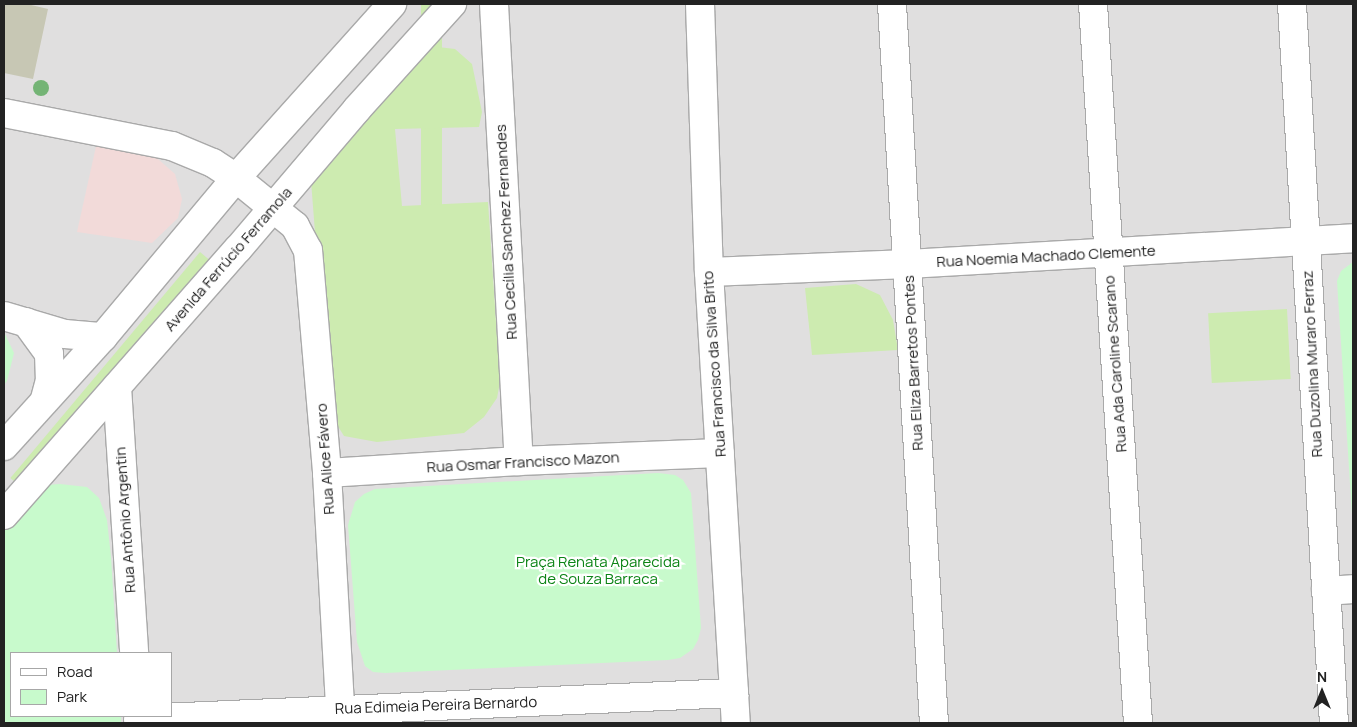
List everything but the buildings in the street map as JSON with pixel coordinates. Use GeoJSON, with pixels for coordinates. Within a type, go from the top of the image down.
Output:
{"type":"FeatureCollection","features":[{"type":"Feature","properties":{"kind":"street","name":"Avenida Ferrúcio Ferramola"},"geometry":{"type":"LineString","coordinates":[[4,515],[357,109],[452,4]]}},
{"type":"Feature","properties":{"kind":"street","name":"Rua Cecília Sanchez Fernandes"},"geometry":{"type":"LineString","coordinates":[[494,4],[519,461]]}},
{"type":"Feature","properties":{"kind":"street","name":"Rua Francisco da Silva Brito"},"geometry":{"type":"LineString","coordinates":[[700,4],[708,272],[736,723]]}},
{"type":"Feature","properties":{"kind":"street","name":"Rua Eliza Barretos Pontes"},"geometry":{"type":"LineString","coordinates":[[892,4],[934,723]]}},
{"type":"Feature","properties":{"kind":"street","name":"Rua Ada Caroline Scarano"},"geometry":{"type":"LineString","coordinates":[[1093,4],[1107,253],[1138,723]]}},
{"type":"Feature","properties":{"kind":"street","name":"Rua Duzolina Muraro Ferraz"},"geometry":{"type":"LineString","coordinates":[[1292,4],[1304,241],[1334,723]]}},
{"type":"Feature","properties":{"kind":"street"},"geometry":{"type":"LineString","coordinates":[[4,446],[103,336],[381,7]]}},
{"type":"Feature","properties":{"kind":"street","name":"Rua Alice Fávero"},"geometry":{"type":"LineString","coordinates":[[4,113],[172,146],[213,163],[236,178],[295,226],[308,250],[326,473],[341,716]]}},
{"type":"Feature","properties":{"kind":"street","name":"Rua Noemia Machado Clemente"},"geometry":{"type":"LineString","coordinates":[[708,272],[908,264],[1353,238]]}},
{"type":"Feature","properties":{"kind":"street"},"geometry":{"type":"LineString","coordinates":[[15,319],[65,334],[103,336]]}},
{"type":"Feature","properties":{"kind":"street"},"geometry":{"type":"LineString","coordinates":[[15,319],[49,354],[50,380],[45,399]]}},
{"type":"Feature","properties":{"kind":"street","name":"Rua Antônio Argentin"},"geometry":{"type":"LineString","coordinates":[[117,387],[134,652]]}},
{"type":"Feature","properties":{"kind":"street","name":"Rua Osmar Francisco Mazon"},"geometry":{"type":"LineString","coordinates":[[326,473],[519,461],[720,453]]}},
{"type":"Feature","properties":{"kind":"street"},"geometry":{"type":"LineString","coordinates":[[1326,591],[1353,589]]}},
{"type":"Feature","properties":{"kind":"street","name":"Rua Edimeia Pereira Bernardo"},"geometry":{"type":"LineString","coordinates":[[138,719],[540,712],[734,692]]}},
{"type":"Feature","properties":{"kind":"shaded area"},"geometry":{"type":"Polygon","coordinates":[[[4,4],[1353,4],[1353,723],[4,723],[4,4]]]}},
{"type":"Feature","properties":{"kind":"shaded area"},"geometry":{"type":"Polygon","coordinates":[[[5,4],[27,4],[48,9],[33,79],[4,73],[5,4]]]}},
{"type":"Feature","properties":{"kind":"shaded area"},"geometry":{"type":"Polygon","coordinates":[[[97,142],[150,152],[175,174],[182,199],[178,218],[152,243],[77,232],[97,142]]]}},
{"type":"Feature","properties":{"kind":"green space"},"geometry":{"type":"Polygon","coordinates":[[[421,4],[442,4],[442,208],[421,208],[421,4]]]}},
{"type":"Feature","properties":{"kind":"green space"},"geometry":{"type":"Polygon","coordinates":[[[438,47],[455,49],[472,64],[482,112],[479,127],[395,129],[402,206],[488,202],[500,382],[497,398],[484,417],[464,433],[377,442],[344,436],[329,412],[311,181],[414,51],[438,47]]]}},
{"type":"Feature","properties":{"kind":"green space"},"geometry":{"type":"Polygon","coordinates":[[[200,252],[212,262],[23,488],[10,478],[200,252]]]}},
{"type":"Feature","properties":{"kind":"green space"},"geometry":{"type":"Polygon","coordinates":[[[1353,262],[1353,530],[1337,281],[1341,271],[1353,262]]]}},
{"type":"Feature","properties":{"kind":"green space"},"geometry":{"type":"Polygon","coordinates":[[[856,284],[880,295],[893,320],[898,350],[812,355],[805,288],[856,284]]]}},
{"type":"Feature","properties":{"kind":"green space"},"geometry":{"type":"Polygon","coordinates":[[[1287,309],[1291,379],[1212,383],[1208,313],[1287,309]]]}},
{"type":"Feature","properties":{"kind":"green space"},"geometry":{"type":"Polygon","coordinates":[[[4,332],[14,353],[7,381],[4,385],[4,332]]]}},
{"type":"Feature","properties":{"kind":"green space","name":"Praça Renata Aparecida de Souza Barraca"},"geometry":{"type":"Polygon","coordinates":[[[658,473],[675,475],[683,480],[691,493],[701,628],[693,649],[680,658],[385,673],[373,672],[365,666],[357,642],[348,525],[355,502],[364,494],[375,489],[658,473]]]}},
{"type":"Feature","properties":{"kind":"green space"},"geometry":{"type":"Polygon","coordinates":[[[60,484],[87,487],[99,498],[107,520],[117,652],[10,652],[10,717],[121,717],[121,723],[4,723],[4,522],[47,485],[60,484]]]}}]}
